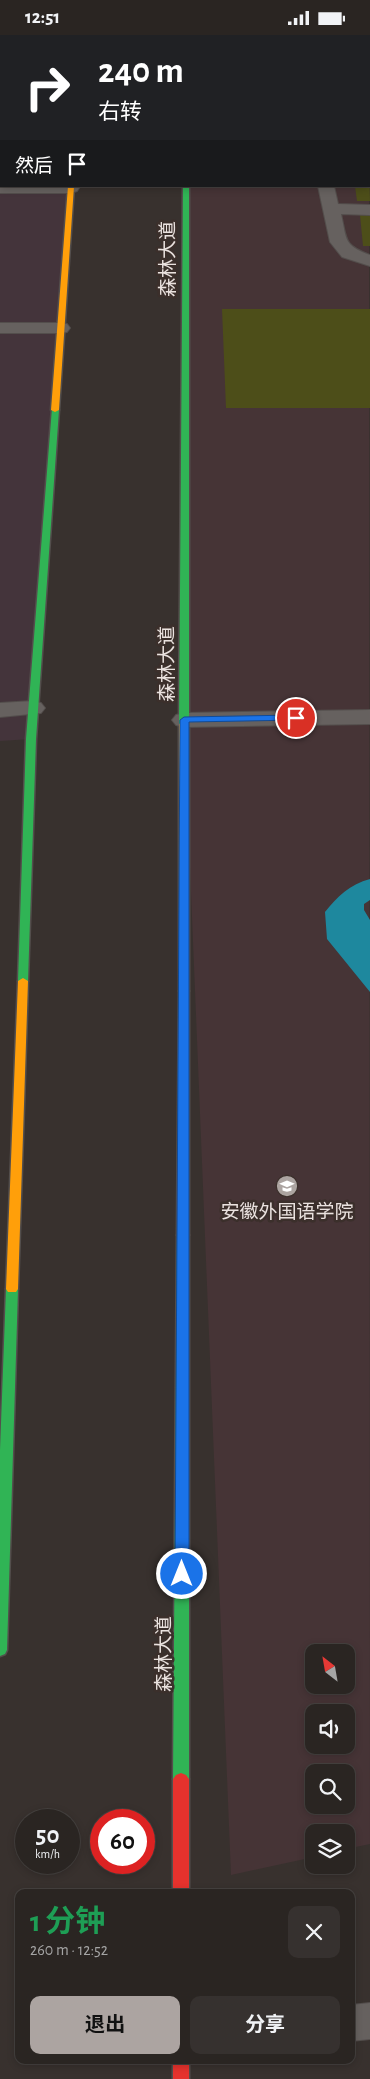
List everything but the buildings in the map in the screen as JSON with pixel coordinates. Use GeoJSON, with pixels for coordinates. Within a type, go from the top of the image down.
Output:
{"type":"FeatureCollection","features":[{"type":"Feature","properties":{"kind":"main road"},"geometry":{"type":"LineString","coordinates":[[0,1650],[33,708],[71,187]]}},
{"type":"Feature","properties":{"kind":"main road","name":"森林大道"},"geometry":{"type":"LineString","coordinates":[[181,1889],[186,187]]}},
{"type":"Feature","properties":{"kind":"main road"},"geometry":{"type":"LineString","coordinates":[[181,2064],[181,2079]]}},
{"type":"Feature","properties":{"kind":"street"},"geometry":{"type":"LineString","coordinates":[[0,188],[71,187]]}},
{"type":"Feature","properties":{"kind":"street"},"geometry":{"type":"LineString","coordinates":[[326,187],[339,242],[348,253],[370,261]]}},
{"type":"Feature","properties":{"kind":"street"},"geometry":{"type":"LineString","coordinates":[[332,209],[370,210]]}},
{"type":"Feature","properties":{"kind":"street"},"geometry":{"type":"LineString","coordinates":[[0,328],[61,328]]}},
{"type":"Feature","properties":{"kind":"street"},"geometry":{"type":"LineString","coordinates":[[0,709],[33,708]]}},
{"type":"Feature","properties":{"kind":"street"},"geometry":{"type":"LineString","coordinates":[[184,720],[370,717]]}},
{"type":"Feature","properties":{"kind":"street"},"geometry":{"type":"LineString","coordinates":[[355,2023],[370,2021]]}},
{"type":"Feature","properties":{"kind":"shaded area"},"geometry":{"type":"Polygon","coordinates":[[[0,187],[71,187],[31,739],[0,741],[0,187]]]}},
{"type":"Feature","properties":{"kind":"shaded area","name":"安徽外国语学院"},"geometry":{"type":"Polygon","coordinates":[[[186,187],[369,187],[370,1844],[355,1847],[355,1824],[305,1824],[305,1859],[231,1875],[184,720],[186,187]]]}},
{"type":"Feature","properties":{"kind":"shaded area"},"geometry":{"type":"Polygon","coordinates":[[[355,187],[370,187],[370,201],[357,201],[355,187]]]}},
{"type":"Feature","properties":{"kind":"shaded area"},"geometry":{"type":"Polygon","coordinates":[[[360,215],[370,215],[370,246],[363,246],[360,215]]]}},
{"type":"Feature","properties":{"kind":"shaded area"},"geometry":{"type":"Polygon","coordinates":[[[222,309],[370,309],[370,408],[226,408],[222,309]]]}},
{"type":"Feature","properties":{"kind":"water"},"geometry":{"type":"Polygon","coordinates":[[[370,879],[370,900],[364,904],[364,910],[370,920],[370,992],[327,939],[325,912],[344,892],[356,884],[370,879]]]}},
{"type":"Feature","properties":{"kind":"traffic: fast"},"geometry":{"type":"LineString","coordinates":[[184,724],[186,187]]}},
{"type":"Feature","properties":{"kind":"traffic: fast"},"geometry":{"type":"LineString","coordinates":[[23,981],[31,739],[55,410]]}},
{"type":"Feature","properties":{"kind":"traffic: fast"},"geometry":{"type":"LineString","coordinates":[[181,1779],[183,1235]]}},
{"type":"Feature","properties":{"kind":"traffic: fast"},"geometry":{"type":"LineString","coordinates":[[0,1650],[12,1289]]}},
{"type":"Feature","properties":{"kind":"traffic: slow"},"geometry":{"type":"LineString","coordinates":[[55,410],[71,187]]}},
{"type":"Feature","properties":{"kind":"traffic: slow"},"geometry":{"type":"LineString","coordinates":[[184,724],[184,991]]}},
{"type":"Feature","properties":{"kind":"traffic: slow"},"geometry":{"type":"LineString","coordinates":[[12,1289],[23,981]]}},
{"type":"Feature","properties":{"kind":"traffic: jam"},"geometry":{"type":"LineString","coordinates":[[183,1235],[184,991]]}},
{"type":"Feature","properties":{"kind":"traffic: jam"},"geometry":{"type":"LineString","coordinates":[[181,1779],[181,1889]]}},
{"type":"Feature","properties":{"kind":"traffic: jam"},"geometry":{"type":"LineString","coordinates":[[181,2064],[181,2079]]}},
{"type":"Feature","properties":{"kind":"place","name":"安徽外国语学院"},"geometry":{"type":"Point","coordinates":[287,1186]}},
{"type":"Feature","properties":{"kind":"route"},"geometry":{"type":"LineString","coordinates":[[182,1574],[184,720],[296,718]]}}]}
